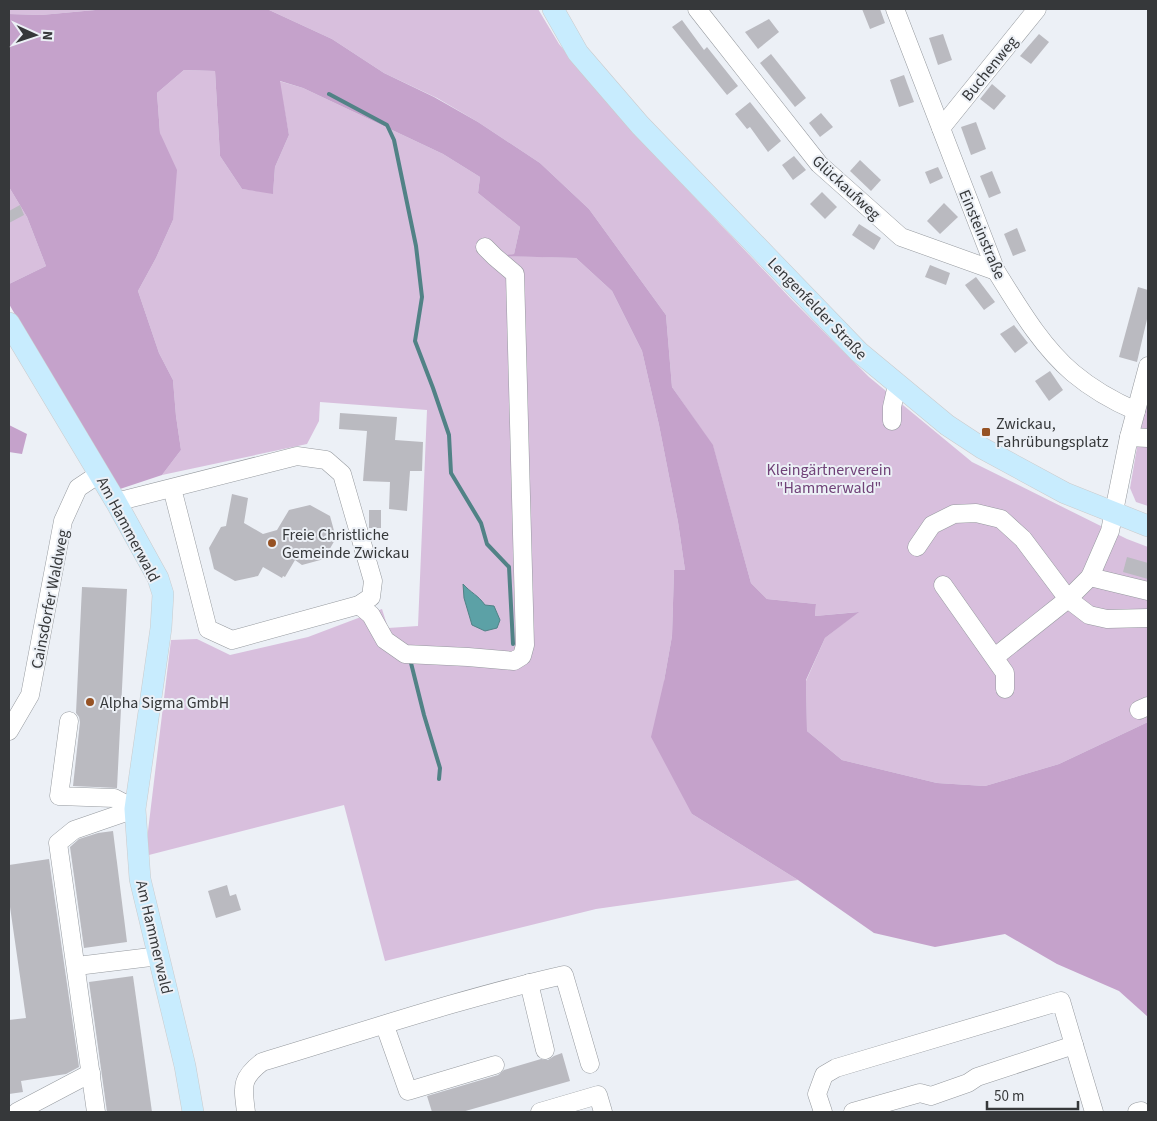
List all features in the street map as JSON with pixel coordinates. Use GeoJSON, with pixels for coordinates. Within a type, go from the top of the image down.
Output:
{"type":"FeatureCollection","features":[{"type":"Feature","properties":{"kind":"main road","name":"Lengenfelder Straße"},"geometry":{"type":"LineString","coordinates":[[553,9],[578,53],[640,124],[859,352],[897,385],[947,424],[982,448],[1065,494],[1148,526]]}},
{"type":"Feature","properties":{"kind":"main road","name":"Am Hammerwald"},"geometry":{"type":"LineString","coordinates":[[9,323],[116,502],[158,578],[162,594],[161,628],[135,809],[140,879],[185,1066],[193,1112]]}},
{"type":"Feature","properties":{"kind":"street","name":"Glückaufweg"},"geometry":{"type":"LineString","coordinates":[[696,9],[819,164],[901,237],[996,271]]}},
{"type":"Feature","properties":{"kind":"street","name":"Einsteinstraße"},"geometry":{"type":"LineString","coordinates":[[895,9],[996,271],[1050,350],[1071,372],[1100,393],[1136,411]]}},
{"type":"Feature","properties":{"kind":"street","name":"Buchenweg"},"geometry":{"type":"LineString","coordinates":[[941,128],[1038,9]]}},
{"type":"Feature","properties":{"kind":"street"},"geometry":{"type":"LineString","coordinates":[[359,605],[371,615],[385,640],[405,654],[468,657],[514,662],[522,656],[525,645],[515,274],[485,247]]}},
{"type":"Feature","properties":{"kind":"street"},"geometry":{"type":"LineString","coordinates":[[995,657],[1068,598],[1090,577],[1110,531],[1130,436],[1148,366]]}},
{"type":"Feature","properties":{"kind":"street"},"geometry":{"type":"LineString","coordinates":[[892,421],[892,407],[897,385]]}},
{"type":"Feature","properties":{"kind":"street"},"geometry":{"type":"LineString","coordinates":[[1130,436],[1148,438]]}},
{"type":"Feature","properties":{"kind":"street"},"geometry":{"type":"LineString","coordinates":[[116,502],[296,456],[326,460],[342,474],[373,581],[371,596],[359,605],[232,640],[208,629],[172,488]]}},
{"type":"Feature","properties":{"kind":"street","name":"Cainsdorfer Waldweg"},"geometry":{"type":"LineString","coordinates":[[9,731],[30,695],[64,521],[78,488],[99,474]]}},
{"type":"Feature","properties":{"kind":"street"},"geometry":{"type":"LineString","coordinates":[[917,547],[932,525],[954,514],[976,513],[1001,519],[1023,539],[1068,598],[1089,615],[1107,619],[1148,618]]}},
{"type":"Feature","properties":{"kind":"street"},"geometry":{"type":"LineString","coordinates":[[1090,577],[1148,591]]}},
{"type":"Feature","properties":{"kind":"street"},"geometry":{"type":"LineString","coordinates":[[943,585],[1005,673],[1005,689]]}},
{"type":"Feature","properties":{"kind":"street"},"geometry":{"type":"LineString","coordinates":[[69,721],[59,796],[114,798],[135,809]]}},
{"type":"Feature","properties":{"kind":"street"},"geometry":{"type":"LineString","coordinates":[[96,1112],[77,966],[58,843],[74,830],[135,809]]}},
{"type":"Feature","properties":{"kind":"street"},"geometry":{"type":"LineString","coordinates":[[77,966],[159,956]]}},
{"type":"Feature","properties":{"kind":"street"},"geometry":{"type":"LineString","coordinates":[[246,1112],[243,1086],[250,1071],[262,1062],[529,983],[564,975],[590,1064]]}},
{"type":"Feature","properties":{"kind":"street"},"geometry":{"type":"LineString","coordinates":[[529,983],[545,1050]]}},
{"type":"Feature","properties":{"kind":"street"},"geometry":{"type":"LineString","coordinates":[[822,1112],[817,1094],[824,1075],[836,1068],[1060,1001],[1094,1112]]}},
{"type":"Feature","properties":{"kind":"street"},"geometry":{"type":"LineString","coordinates":[[385,1026],[408,1091],[496,1065]]}},
{"type":"Feature","properties":{"kind":"street"},"geometry":{"type":"LineString","coordinates":[[853,1112],[920,1094],[931,1096],[968,1083],[978,1077],[1074,1045]]}},
{"type":"Feature","properties":{"kind":"street"},"geometry":{"type":"LineString","coordinates":[[17,1112],[91,1074]]}},
{"type":"Feature","properties":{"kind":"street"},"geometry":{"type":"LineString","coordinates":[[540,1112],[598,1095],[603,1112]]}},
{"type":"Feature","properties":{"kind":"green space"},"geometry":{"type":"Polygon","coordinates":[[[9,9],[106,9],[41,15],[9,14],[9,9]]]}},
{"type":"Feature","properties":{"kind":"green space","name":"Kleingärtnerverein \"Hammerwald\""},"geometry":{"type":"Polygon","coordinates":[[[267,9],[538,9],[559,44],[632,131],[791,299],[869,377],[972,462],[1127,539],[1148,547],[1148,722],[1059,764],[985,786],[937,783],[842,760],[807,731],[806,681],[825,638],[858,612],[815,616],[816,604],[767,599],[751,583],[713,446],[672,387],[666,315],[589,209],[540,163],[478,122],[437,98],[384,73],[332,39],[267,9]]]}},
{"type":"Feature","properties":{"kind":"green space"},"geometry":{"type":"Polygon","coordinates":[[[184,70],[215,71],[220,156],[242,189],[273,193],[275,167],[289,135],[279,81],[303,88],[443,154],[480,177],[478,193],[520,227],[514,254],[504,256],[576,258],[612,291],[642,351],[678,522],[685,570],[674,570],[672,636],[664,681],[692,814],[798,880],[596,909],[385,961],[344,805],[145,856],[171,640],[197,639],[230,655],[308,637],[382,609],[388,628],[418,626],[427,410],[320,402],[319,421],[307,444],[162,475],[181,450],[173,380],[159,353],[138,291],[156,258],[173,220],[160,133],[157,93],[184,70]]]}},
{"type":"Feature","properties":{"kind":"green space"},"geometry":{"type":"Polygon","coordinates":[[[9,187],[27,217],[46,266],[9,284],[9,187]]]}},
{"type":"Feature","properties":{"kind":"green space"},"geometry":{"type":"Polygon","coordinates":[[[1148,394],[1148,506],[1136,502],[1130,488],[1148,394]]]}},
{"type":"Feature","properties":{"kind":"shaded area"},"geometry":{"type":"Polygon","coordinates":[[[106,9],[267,9],[332,39],[384,73],[434,97],[478,122],[540,163],[589,209],[666,315],[672,387],[713,445],[751,583],[767,599],[816,604],[815,616],[859,612],[825,638],[806,680],[807,731],[842,760],[937,783],[985,786],[1059,764],[1148,722],[1148,1017],[1119,991],[1057,964],[1005,934],[935,947],[874,933],[798,880],[692,814],[651,737],[672,636],[674,570],[685,570],[678,522],[659,425],[642,351],[612,291],[576,258],[500,256],[514,254],[520,227],[478,193],[480,177],[443,154],[303,88],[280,81],[289,135],[275,167],[273,194],[242,189],[220,156],[215,71],[184,70],[157,93],[160,133],[177,170],[173,220],[156,258],[138,291],[159,353],[173,380],[181,450],[162,475],[120,489],[66,402],[9,304],[9,284],[46,266],[27,217],[9,187],[9,14],[41,15],[106,9]]]}},
{"type":"Feature","properties":{"kind":"shaded area"},"geometry":{"type":"Polygon","coordinates":[[[9,425],[27,434],[22,454],[9,452],[9,425]]]}},
{"type":"Feature","properties":{"kind":"water"},"geometry":{"type":"Polygon","coordinates":[[[463,584],[485,605],[494,606],[500,620],[497,628],[485,631],[472,625],[464,598],[463,584]]]}},
{"type":"Feature","properties":{"kind":"building"},"geometry":{"type":"Polygon","coordinates":[[[862,9],[880,9],[885,23],[870,29],[862,9]]]}},
{"type":"Feature","properties":{"kind":"building"},"geometry":{"type":"Polygon","coordinates":[[[769,19],[779,32],[758,49],[745,32],[769,19]]]}},
{"type":"Feature","properties":{"kind":"building"},"geometry":{"type":"Polygon","coordinates":[[[682,20],[704,50],[707,47],[738,86],[727,95],[672,27],[682,20]]]}},
{"type":"Feature","properties":{"kind":"building"},"geometry":{"type":"Polygon","coordinates":[[[943,34],[952,60],[938,65],[929,38],[943,34]]]}},
{"type":"Feature","properties":{"kind":"building"},"geometry":{"type":"Polygon","coordinates":[[[1039,34],[1049,42],[1031,64],[1020,56],[1039,34]]]}},
{"type":"Feature","properties":{"kind":"building"},"geometry":{"type":"Polygon","coordinates":[[[771,54],[806,98],[795,107],[760,63],[771,54]]]}},
{"type":"Feature","properties":{"kind":"building"},"geometry":{"type":"Polygon","coordinates":[[[904,75],[914,102],[899,107],[890,80],[904,75]]]}},
{"type":"Feature","properties":{"kind":"building"},"geometry":{"type":"Polygon","coordinates":[[[992,84],[1006,96],[994,110],[980,99],[992,84]]]}},
{"type":"Feature","properties":{"kind":"building"},"geometry":{"type":"Polygon","coordinates":[[[750,102],[781,141],[768,152],[750,127],[747,129],[735,114],[750,102]]]}},
{"type":"Feature","properties":{"kind":"building"},"geometry":{"type":"Polygon","coordinates":[[[821,113],[833,127],[820,137],[809,123],[821,113]]]}},
{"type":"Feature","properties":{"kind":"building"},"geometry":{"type":"Polygon","coordinates":[[[976,122],[986,149],[971,155],[961,127],[976,122]]]}},
{"type":"Feature","properties":{"kind":"building"},"geometry":{"type":"Polygon","coordinates":[[[794,156],[806,170],[793,180],[782,165],[794,156]]]}},
{"type":"Feature","properties":{"kind":"building"},"geometry":{"type":"Polygon","coordinates":[[[860,160],[881,180],[871,191],[850,171],[860,160]]]}},
{"type":"Feature","properties":{"kind":"building"},"geometry":{"type":"Polygon","coordinates":[[[938,167],[943,178],[930,184],[925,172],[938,167]]]}},
{"type":"Feature","properties":{"kind":"building"},"geometry":{"type":"Polygon","coordinates":[[[992,171],[1001,193],[989,198],[980,176],[992,171]]]}},
{"type":"Feature","properties":{"kind":"building"},"geometry":{"type":"Polygon","coordinates":[[[822,192],[837,207],[825,219],[810,204],[822,192]]]}},
{"type":"Feature","properties":{"kind":"building"},"geometry":{"type":"Polygon","coordinates":[[[944,203],[958,217],[940,234],[927,221],[944,203]]]}},
{"type":"Feature","properties":{"kind":"building"},"geometry":{"type":"Polygon","coordinates":[[[20,205],[24,215],[9,223],[9,211],[20,205]]]}},
{"type":"Feature","properties":{"kind":"building"},"geometry":{"type":"Polygon","coordinates":[[[859,224],[881,238],[874,250],[852,235],[859,224]]]}},
{"type":"Feature","properties":{"kind":"building"},"geometry":{"type":"Polygon","coordinates":[[[1017,228],[1026,251],[1013,256],[1004,234],[1017,228]]]}},
{"type":"Feature","properties":{"kind":"building"},"geometry":{"type":"Polygon","coordinates":[[[930,265],[950,273],[946,285],[925,277],[930,265]]]}},
{"type":"Feature","properties":{"kind":"building"},"geometry":{"type":"Polygon","coordinates":[[[976,277],[995,302],[984,310],[965,285],[976,277]]]}},
{"type":"Feature","properties":{"kind":"building"},"geometry":{"type":"Polygon","coordinates":[[[1138,287],[1148,290],[1148,315],[1137,362],[1119,357],[1138,287]]]}},
{"type":"Feature","properties":{"kind":"building"},"geometry":{"type":"Polygon","coordinates":[[[1014,325],[1028,343],[1015,353],[1000,334],[1014,325]]]}},
{"type":"Feature","properties":{"kind":"building"},"geometry":{"type":"Polygon","coordinates":[[[1050,371],[1063,390],[1049,401],[1035,381],[1050,371]]]}},
{"type":"Feature","properties":{"kind":"building"},"geometry":{"type":"Polygon","coordinates":[[[340,413],[397,417],[395,440],[423,442],[422,471],[410,471],[407,511],[389,509],[390,482],[363,481],[367,431],[339,429],[340,413]]]}},
{"type":"Feature","properties":{"kind":"building","name":"Freie Christliche Gemeinde Zwickau"},"geometry":{"type":"Polygon","coordinates":[[[232,494],[248,498],[244,523],[263,534],[277,530],[289,510],[310,505],[330,516],[336,538],[324,559],[302,565],[295,560],[285,577],[283,576],[282,578],[263,567],[258,576],[235,581],[214,569],[209,548],[221,527],[226,526],[232,494]]]}},
{"type":"Feature","properties":{"kind":"building"},"geometry":{"type":"Polygon","coordinates":[[[369,510],[381,510],[381,528],[369,528],[369,510]]]}},
{"type":"Feature","properties":{"kind":"building"},"geometry":{"type":"Polygon","coordinates":[[[1127,557],[1148,563],[1148,579],[1123,572],[1127,557]]]}},
{"type":"Feature","properties":{"kind":"building"},"geometry":{"type":"Polygon","coordinates":[[[82,587],[127,589],[117,788],[73,786],[80,722],[76,713],[82,587]]]}},
{"type":"Feature","properties":{"kind":"building"},"geometry":{"type":"Polygon","coordinates":[[[113,831],[127,942],[84,948],[70,847],[79,839],[113,831]]]}},
{"type":"Feature","properties":{"kind":"building"},"geometry":{"type":"Polygon","coordinates":[[[49,859],[79,1067],[66,1074],[21,1081],[23,1092],[9,1094],[9,1020],[26,1018],[9,900],[9,865],[49,859]]]}},
{"type":"Feature","properties":{"kind":"building"},"geometry":{"type":"Polygon","coordinates":[[[227,885],[230,896],[236,894],[241,910],[216,918],[208,891],[227,885]]]}},
{"type":"Feature","properties":{"kind":"building"},"geometry":{"type":"Polygon","coordinates":[[[133,976],[152,1112],[107,1112],[89,982],[133,976]]]}},
{"type":"Feature","properties":{"kind":"building"},"geometry":{"type":"Polygon","coordinates":[[[562,1053],[570,1081],[462,1112],[432,1112],[427,1096],[498,1075],[504,1070],[541,1059],[548,1060],[562,1053]]]}},
{"type":"Feature","properties":{"kind":"waterway"},"geometry":{"type":"LineString","coordinates":[[329,94],[387,125],[394,140],[416,246],[422,297],[415,341],[449,435],[451,473],[481,523],[487,544],[509,567],[513,644]]}},
{"type":"Feature","properties":{"kind":"waterway"},"geometry":{"type":"LineString","coordinates":[[410,659],[440,768],[439,779]]}},
{"type":"Feature","properties":{"kind":"place","name":"Zwickau, Fahrübungsplatz"},"geometry":{"type":"Point","coordinates":[986,432]}},
{"type":"Feature","properties":{"kind":"place","name":"Freie Christliche Gemeinde Zwickau"},"geometry":{"type":"Point","coordinates":[272,543]}},
{"type":"Feature","properties":{"kind":"place","name":"Alpha Sigma GmbH"},"geometry":{"type":"Point","coordinates":[90,702]}}]}
